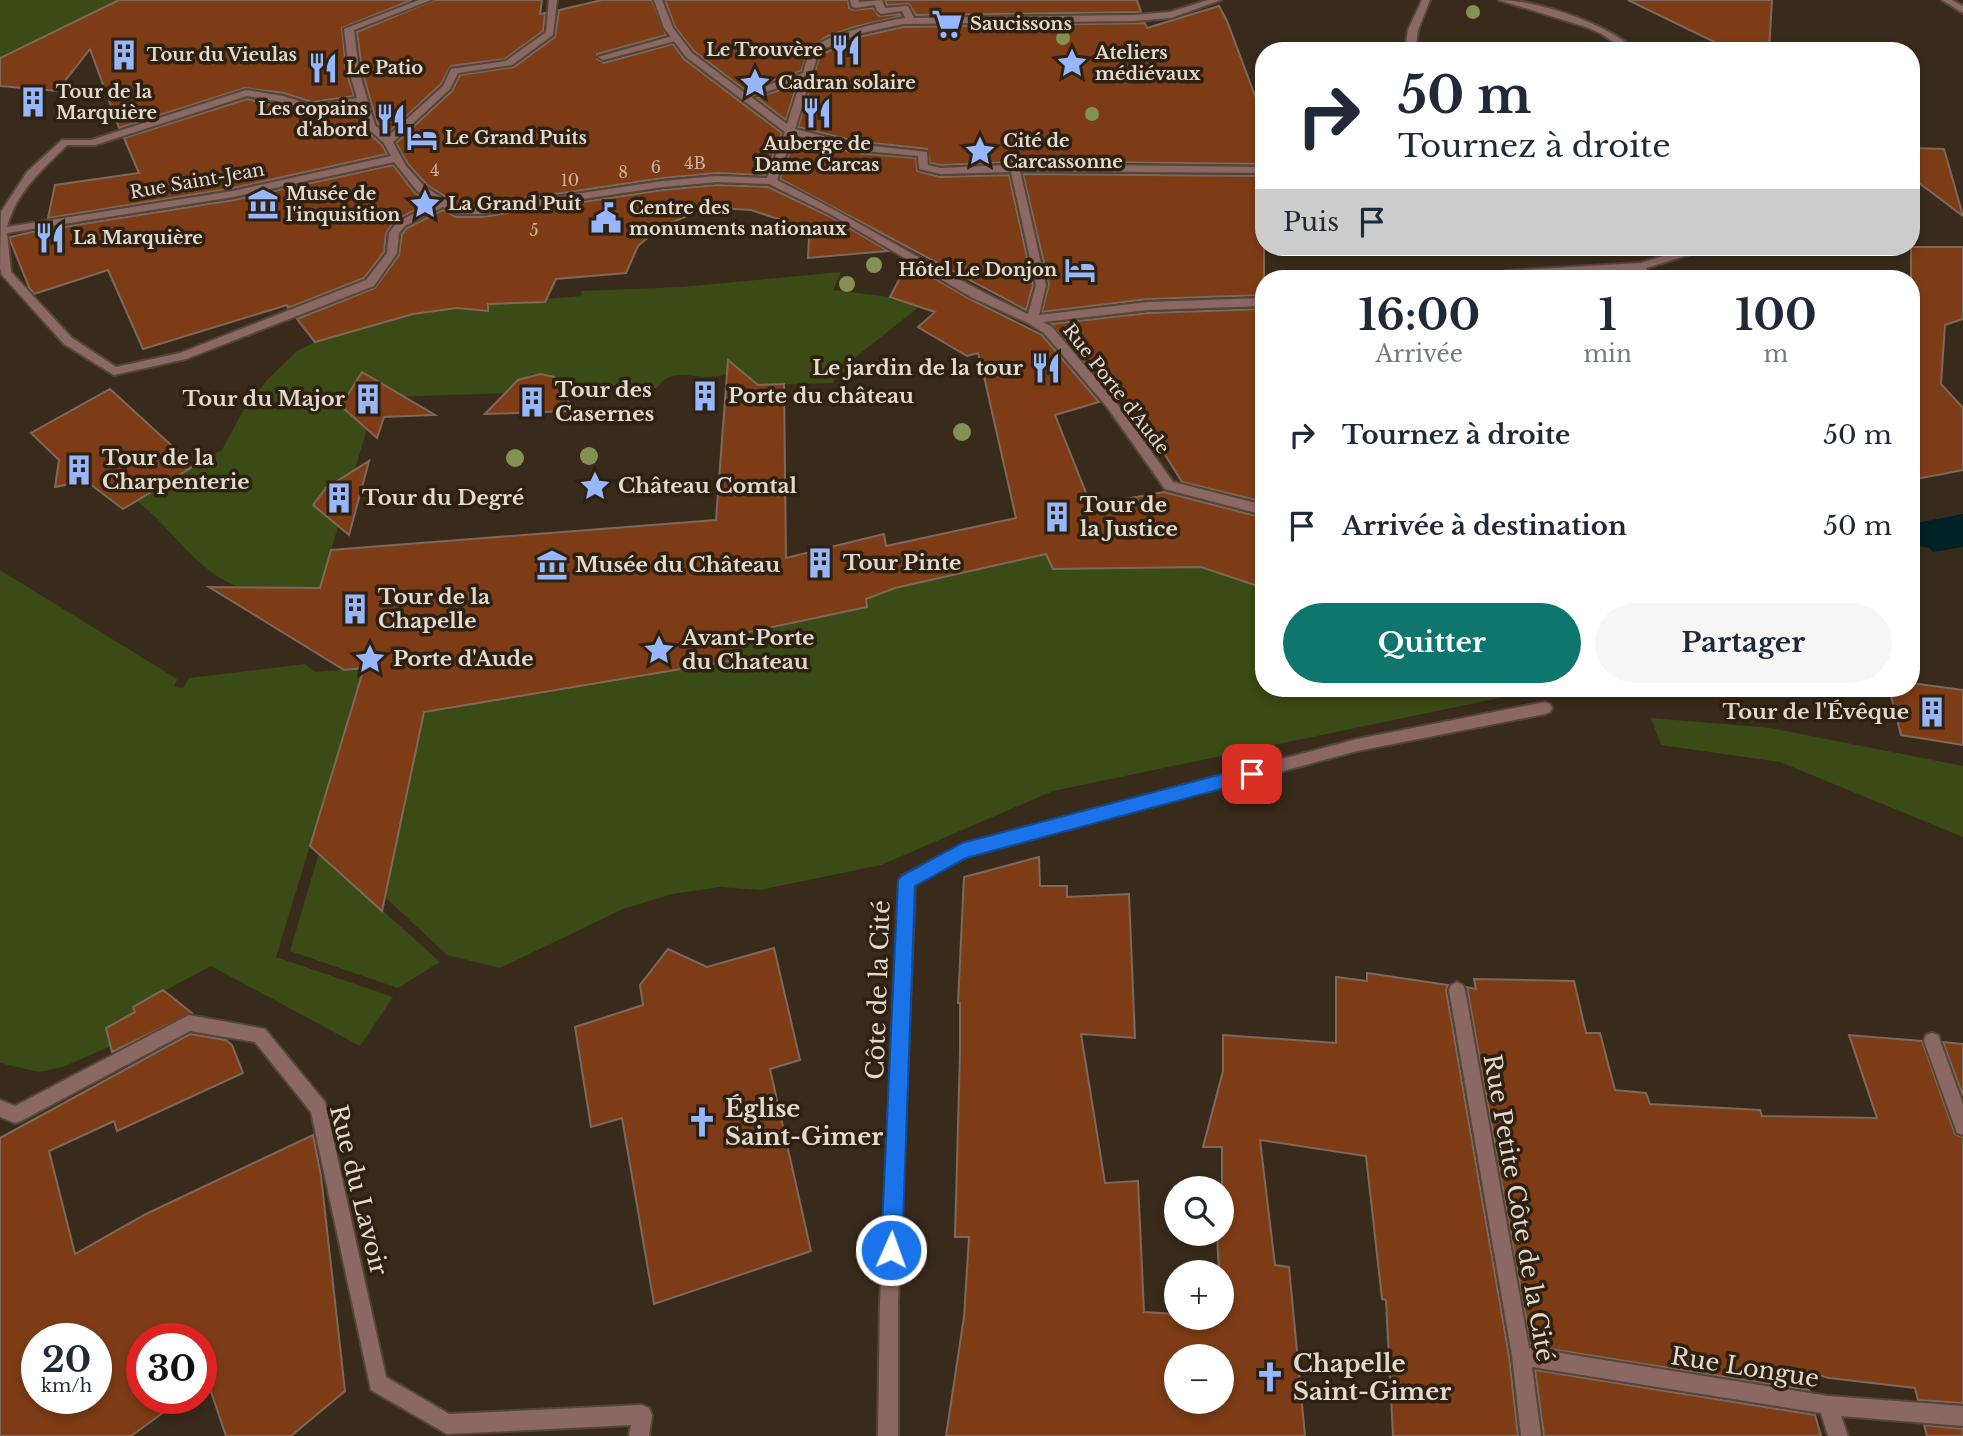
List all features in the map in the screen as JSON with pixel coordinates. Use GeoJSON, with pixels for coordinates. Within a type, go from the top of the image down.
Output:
{"type":"FeatureCollection","features":[{"type":"Feature","properties":{"kind":"street"},"geometry":{"type":"LineString","coordinates":[[427,0],[349,29],[354,71],[370,126],[388,141],[421,189],[456,211],[482,211],[663,184],[717,179],[771,181],[790,131],[805,75],[820,47],[879,25],[934,18],[1135,18],[1171,15],[1217,0]]}},
{"type":"Feature","properties":{"kind":"street"},"geometry":{"type":"LineString","coordinates":[[388,141],[447,87],[454,71],[509,62],[550,33],[553,0]]}},
{"type":"Feature","properties":{"kind":"street"},"geometry":{"type":"LineString","coordinates":[[658,0],[676,38],[689,55],[734,91],[747,96],[790,131],[855,147],[923,154],[923,167],[941,171],[1026,167],[1255,170]]}},
{"type":"Feature","properties":{"kind":"street"},"geometry":{"type":"LineString","coordinates":[[854,0],[855,5],[879,2],[881,11],[905,8],[910,20]]}},
{"type":"Feature","properties":{"kind":"street"},"geometry":{"type":"LineString","coordinates":[[1411,42],[1413,30],[1426,0]]}},
{"type":"Feature","properties":{"kind":"street"},"geometry":{"type":"LineString","coordinates":[[1503,0],[1584,24],[1621,42]]}},
{"type":"Feature","properties":{"kind":"street"},"geometry":{"type":"LineString","coordinates":[[1946,0],[1963,10]]}},
{"type":"Feature","properties":{"kind":"street"},"geometry":{"type":"LineString","coordinates":[[603,57],[676,38]]}},
{"type":"Feature","properties":{"kind":"street"},"geometry":{"type":"LineString","coordinates":[[747,96],[805,75]]}},
{"type":"Feature","properties":{"kind":"street"},"geometry":{"type":"LineString","coordinates":[[362,100],[310,108],[283,99],[246,93],[92,143],[65,142],[31,174],[6,212],[1,231],[6,273],[68,341],[114,371],[182,356],[370,282],[393,253],[394,233],[401,224],[443,203]]}},
{"type":"Feature","properties":{"kind":"street","name":"Rue Saint-Jean"},"geometry":{"type":"LineString","coordinates":[[1,231],[233,194],[398,158]]}},
{"type":"Feature","properties":{"kind":"street"},"geometry":{"type":"LineString","coordinates":[[1015,169],[1041,285],[1032,320],[1097,310],[1193,303],[1255,302]]}},
{"type":"Feature","properties":{"kind":"street","name":"Rue Porte d'Aude"},"geometry":{"type":"LineString","coordinates":[[771,181],[834,212],[975,294],[1048,330],[1111,404],[1169,486],[1255,508]]}},
{"type":"Feature","properties":{"kind":"street"},"geometry":{"type":"LineString","coordinates":[[1580,270],[1640,266],[1674,256]]}},
{"type":"Feature","properties":{"kind":"street"},"geometry":{"type":"LineString","coordinates":[[1640,266],[1642,270]]}},
{"type":"Feature","properties":{"kind":"street","name":"Côte de la Cité"},"geometry":{"type":"LineString","coordinates":[[888,1436],[889,1302],[907,881],[962,851],[1357,745],[1545,708]]}},
{"type":"Feature","properties":{"kind":"street","name":"Rue Petite Côte de la Cité"},"geometry":{"type":"LineString","coordinates":[[1457,990],[1521,1356],[1531,1436]]}},
{"type":"Feature","properties":{"kind":"street","name":"Rue du Lavoir"},"geometry":{"type":"LineString","coordinates":[[0,1108],[15,1115],[189,1023],[259,1035],[319,1108],[378,1383],[447,1424],[642,1415],[639,1436]]}},
{"type":"Feature","properties":{"kind":"street"},"geometry":{"type":"LineString","coordinates":[[1932,1041],[1963,1127]]}},
{"type":"Feature","properties":{"kind":"street","name":"Rue Longue"},"geometry":{"type":"LineString","coordinates":[[1521,1356],[1828,1405],[1963,1416]]}},
{"type":"Feature","properties":{"kind":"street"},"geometry":{"type":"LineString","coordinates":[[1828,1405],[1838,1436]]}},
{"type":"Feature","properties":{"kind":"green space"},"geometry":{"type":"Polygon","coordinates":[[[0,0],[119,0],[0,57],[0,0]]]}},
{"type":"Feature","properties":{"kind":"green space"},"geometry":{"type":"Polygon","coordinates":[[[841,272],[833,290],[890,297],[919,307],[852,360],[862,368],[845,371],[833,383],[754,385],[745,375],[734,373],[709,377],[674,376],[657,388],[557,391],[553,377],[533,374],[518,380],[511,393],[392,397],[389,388],[374,383],[371,415],[320,588],[255,589],[239,587],[224,580],[197,560],[137,501],[222,450],[243,411],[267,380],[297,351],[315,342],[387,322],[386,318],[457,308],[487,311],[488,304],[581,296],[582,291],[682,287],[841,272]]]}},
{"type":"Feature","properties":{"kind":"green space"},"geometry":{"type":"Polygon","coordinates":[[[1046,554],[1053,569],[1201,567],[1255,585],[1255,697],[1504,697],[1053,791],[881,865],[760,890],[720,887],[672,894],[623,909],[500,968],[447,955],[385,897],[424,712],[740,659],[735,635],[866,607],[866,599],[895,588],[1046,554]]]}},
{"type":"Feature","properties":{"kind":"green space"},"geometry":{"type":"Polygon","coordinates":[[[0,570],[177,679],[174,687],[183,688],[189,678],[305,664],[315,672],[364,668],[276,957],[393,997],[360,1046],[211,966],[134,1007],[135,1012],[111,1046],[63,1067],[39,1072],[0,1063],[0,570]]]}},
{"type":"Feature","properties":{"kind":"green space"},"geometry":{"type":"Polygon","coordinates":[[[374,667],[417,704],[373,902],[440,962],[398,988],[290,951],[374,667]]]}},
{"type":"Feature","properties":{"kind":"green space"},"geometry":{"type":"Polygon","coordinates":[[[1651,718],[1771,728],[1963,766],[1963,837],[1780,762],[1661,745],[1651,718]]]}},
{"type":"Feature","properties":{"kind":"water"},"geometry":{"type":"Polygon","coordinates":[[[1963,514],[1963,547],[1933,552],[1920,546],[1920,522],[1963,514]]]}},
{"type":"Feature","properties":{"kind":"building"},"geometry":{"type":"Polygon","coordinates":[[[119,0],[412,0],[342,28],[346,71],[354,96],[312,102],[284,93],[245,88],[119,128],[90,49],[57,91],[0,86],[0,58],[119,0]]]}},
{"type":"Feature","properties":{"kind":"building"},"geometry":{"type":"Polygon","coordinates":[[[434,0],[542,0],[540,14],[545,13],[543,31],[505,59],[451,66],[441,84],[388,133],[377,123],[362,70],[357,32],[434,0]]]}},
{"type":"Feature","properties":{"kind":"building"},"geometry":{"type":"Polygon","coordinates":[[[602,0],[652,0],[666,35],[597,54],[597,59],[604,63],[673,44],[684,59],[782,133],[765,175],[717,173],[663,178],[482,205],[459,205],[427,185],[408,164],[396,143],[452,91],[460,75],[514,67],[555,37],[559,10],[602,0]]]}},
{"type":"Feature","properties":{"kind":"building"},"geometry":{"type":"Polygon","coordinates":[[[665,0],[848,0],[849,8],[854,10],[873,8],[879,16],[901,16],[826,37],[809,50],[801,71],[745,90],[694,51],[675,27],[665,0]]]}},
{"type":"Feature","properties":{"kind":"building"},"geometry":{"type":"Polygon","coordinates":[[[885,0],[1137,0],[1141,12],[916,15],[909,4],[887,5],[885,0]]]}},
{"type":"Feature","properties":{"kind":"building"},"geometry":{"type":"Polygon","coordinates":[[[1628,0],[1772,0],[1770,42],[1714,42],[1628,0]]]}},
{"type":"Feature","properties":{"kind":"building"},"geometry":{"type":"Polygon","coordinates":[[[1219,6],[1255,96],[1255,164],[1026,161],[941,165],[930,163],[927,149],[855,141],[798,127],[820,55],[863,36],[903,27],[1145,23],[1147,28],[1219,6]]]}},
{"type":"Feature","properties":{"kind":"building"},"geometry":{"type":"Polygon","coordinates":[[[797,84],[786,120],[757,98],[797,84]]]}},
{"type":"Feature","properties":{"kind":"building"},"geometry":{"type":"Polygon","coordinates":[[[247,99],[310,114],[357,106],[363,128],[382,145],[387,154],[233,188],[48,218],[55,185],[139,173],[124,138],[247,99]]]}},
{"type":"Feature","properties":{"kind":"building"},"geometry":{"type":"Polygon","coordinates":[[[795,138],[855,153],[916,158],[917,171],[940,177],[1009,175],[1033,285],[1026,310],[780,179],[795,138]]]}},
{"type":"Feature","properties":{"kind":"building"},"geometry":{"type":"Polygon","coordinates":[[[1920,148],[1944,149],[1963,216],[1920,184],[1920,148]]]}},
{"type":"Feature","properties":{"kind":"building"},"geometry":{"type":"Polygon","coordinates":[[[393,165],[415,193],[430,203],[395,220],[386,233],[384,252],[364,278],[288,308],[287,305],[143,349],[108,270],[34,294],[10,240],[10,237],[32,232],[234,200],[393,165]]]}},
{"type":"Feature","properties":{"kind":"building"},"geometry":{"type":"Polygon","coordinates":[[[1023,174],[1255,176],[1255,256],[1264,256],[1264,270],[1255,270],[1255,295],[1148,299],[1042,312],[1049,284],[1023,174]]]}},
{"type":"Feature","properties":{"kind":"building"},"geometry":{"type":"Polygon","coordinates":[[[717,185],[768,187],[829,216],[888,251],[808,258],[809,237],[787,222],[751,210],[717,208],[694,213],[659,228],[638,246],[626,273],[556,279],[545,302],[488,304],[488,311],[457,308],[413,314],[315,342],[297,319],[375,288],[399,255],[402,234],[407,228],[443,210],[456,217],[482,217],[663,190],[717,185]]]}},
{"type":"Feature","properties":{"kind":"building"},"geometry":{"type":"Polygon","coordinates":[[[1920,247],[1963,247],[1963,319],[1945,325],[1941,384],[1963,408],[1963,470],[1920,478],[1920,270],[1911,270],[1911,256],[1920,256],[1920,247]]]}},
{"type":"Feature","properties":{"kind":"building"},"geometry":{"type":"Polygon","coordinates":[[[908,263],[970,299],[1042,335],[1099,402],[1055,415],[1091,505],[1164,492],[1255,516],[1255,585],[1201,567],[1053,569],[1046,554],[895,588],[866,599],[867,607],[735,635],[741,659],[424,712],[382,911],[310,846],[364,668],[344,670],[209,587],[320,588],[331,550],[716,520],[728,360],[758,385],[784,384],[786,558],[884,534],[886,546],[1016,518],[983,372],[993,372],[981,365],[978,353],[967,356],[918,327],[935,312],[890,297],[908,263]]]}},
{"type":"Feature","properties":{"kind":"building"},"geometry":{"type":"Polygon","coordinates":[[[1255,309],[1255,500],[1182,482],[1144,421],[1119,396],[1115,397],[1051,324],[1148,313],[1255,309]]]}},
{"type":"Feature","properties":{"kind":"building"},"geometry":{"type":"Polygon","coordinates":[[[362,372],[435,415],[384,417],[377,438],[341,406],[362,372]]]}},
{"type":"Feature","properties":{"kind":"building","name":"Tour des Casernes"},"geometry":{"type":"Polygon","coordinates":[[[540,374],[554,377],[574,411],[485,414],[518,380],[540,374]]]}},
{"type":"Feature","properties":{"kind":"building"},"geometry":{"type":"Polygon","coordinates":[[[110,389],[194,466],[123,509],[86,481],[55,487],[59,460],[31,433],[110,389]]]}},
{"type":"Feature","properties":{"kind":"building","name":"Tour du Degré"},"geometry":{"type":"Polygon","coordinates":[[[369,461],[349,535],[313,505],[326,488],[369,461]]]}},
{"type":"Feature","properties":{"kind":"building","name":"Tour de l'Évêque"},"geometry":{"type":"Polygon","coordinates":[[[1920,684],[1963,690],[1963,745],[1901,735],[1891,697],[1920,697],[1920,684]]]}},
{"type":"Feature","properties":{"kind":"building"},"geometry":{"type":"Polygon","coordinates":[[[1039,857],[1040,886],[1067,886],[1067,897],[1129,894],[1135,1038],[1081,1034],[1105,1183],[1138,1181],[1144,1312],[1164,1313],[1164,1330],[1234,1330],[1234,1260],[1218,1260],[1218,1246],[1234,1246],[1234,1176],[1222,1176],[1222,1147],[1203,1147],[1223,1071],[1223,1035],[1336,1043],[1336,977],[1367,981],[1367,973],[1448,985],[1446,990],[1509,1356],[1518,1436],[1393,1436],[1386,1300],[1382,1299],[1366,1156],[1260,1140],[1275,1265],[1289,1267],[1305,1436],[946,1436],[964,1317],[969,1237],[955,1237],[960,1051],[958,1003],[964,877],[1039,857]]]}},
{"type":"Feature","properties":{"kind":"building","name":"Église Saint-Gimer"},"geometry":{"type":"Polygon","coordinates":[[[774,948],[800,1060],[770,1069],[811,1251],[654,1304],[622,1118],[591,1127],[575,1027],[643,1005],[640,985],[668,949],[707,967],[774,948]]]}},
{"type":"Feature","properties":{"kind":"building"},"geometry":{"type":"Polygon","coordinates":[[[1474,979],[1574,981],[1586,1033],[1600,1033],[1615,1090],[1646,1093],[1650,1104],[1760,1110],[1762,1116],[1877,1118],[1849,1035],[1922,1041],[1955,1134],[1963,1137],[1963,1403],[1918,1400],[1915,1388],[1829,1378],[1804,1371],[1809,1390],[1531,1346],[1467,987],[1476,989],[1474,979]]]}},
{"type":"Feature","properties":{"kind":"building"},"geometry":{"type":"Polygon","coordinates":[[[163,990],[192,1013],[112,1052],[106,1028],[135,1012],[133,1007],[163,990]]]}},
{"type":"Feature","properties":{"kind":"building"},"geometry":{"type":"Polygon","coordinates":[[[190,1034],[226,1040],[232,1045],[243,1073],[117,1131],[114,1121],[49,1151],[75,1254],[146,1214],[313,1135],[321,1176],[345,1391],[291,1436],[226,1436],[217,1409],[217,1323],[126,1323],[126,1414],[161,1414],[131,1436],[0,1436],[0,1138],[190,1034]]]}},
{"type":"Feature","properties":{"kind":"building"},"geometry":{"type":"Polygon","coordinates":[[[1943,1042],[1963,1044],[1963,1096],[1943,1042]]]}},
{"type":"Feature","properties":{"kind":"building"},"geometry":{"type":"Polygon","coordinates":[[[1535,1370],[1815,1415],[1821,1436],[1544,1436],[1535,1370]]]}},
{"type":"Feature","properties":{"kind":"building"},"geometry":{"type":"Polygon","coordinates":[[[1924,1425],[1963,1429],[1963,1436],[1927,1436],[1924,1425]]]}},
{"type":"Feature","properties":{"kind":"place","name":"Saucissons"},"geometry":{"type":"Point","coordinates":[947,24]}},
{"type":"Feature","properties":{"kind":"place","name":"Le Trouvère"},"geometry":{"type":"Point","coordinates":[846,50]}},
{"type":"Feature","properties":{"kind":"place","name":"Tour du Vieulas"},"geometry":{"type":"Point","coordinates":[124,55]}},
{"type":"Feature","properties":{"kind":"place","name":"Ateliers médiévaux"},"geometry":{"type":"Point","coordinates":[1072,63]}},
{"type":"Feature","properties":{"kind":"place","name":"Le Patio"},"geometry":{"type":"Point","coordinates":[323,68]}},
{"type":"Feature","properties":{"kind":"place","name":"Cadran solaire"},"geometry":{"type":"Point","coordinates":[755,83]}},
{"type":"Feature","properties":{"kind":"place","name":"Tour de la Marquière"},"geometry":{"type":"Point","coordinates":[33,102]}},
{"type":"Feature","properties":{"kind":"place","name":"Auberge de Dame Carcas"},"geometry":{"type":"Point","coordinates":[817,113]}},
{"type":"Feature","properties":{"kind":"place","name":"Les copains d'abord"},"geometry":{"type":"Point","coordinates":[391,119]}},
{"type":"Feature","properties":{"kind":"place","name":"Le Grand Puits"},"geometry":{"type":"Point","coordinates":[422,138]}},
{"type":"Feature","properties":{"kind":"place","name":"Cité de Carcassonne"},"geometry":{"type":"Point","coordinates":[980,151]}},
{"type":"Feature","properties":{"kind":"place","name":"Musée de l'inquisition"},"geometry":{"type":"Point","coordinates":[263,204]}},
{"type":"Feature","properties":{"kind":"place","name":"La Grand Puit"},"geometry":{"type":"Point","coordinates":[425,204]}},
{"type":"Feature","properties":{"kind":"place","name":"Centre des monuments nationaux"},"geometry":{"type":"Point","coordinates":[606,218]}},
{"type":"Feature","properties":{"kind":"place","name":"La Marquière"},"geometry":{"type":"Point","coordinates":[50,238]}},
{"type":"Feature","properties":{"kind":"place","name":"Hôtel Le Donjon"},"geometry":{"type":"Point","coordinates":[1080,270]}},
{"type":"Feature","properties":{"kind":"place","name":"Le jardin de la tour"},"geometry":{"type":"Point","coordinates":[1046,368]}},
{"type":"Feature","properties":{"kind":"place","name":"Porte du château"},"geometry":{"type":"Point","coordinates":[705,396]}},
{"type":"Feature","properties":{"kind":"place","name":"Tour du Major"},"geometry":{"type":"Point","coordinates":[368,399]}},
{"type":"Feature","properties":{"kind":"place","name":"Tour des Casernes"},"geometry":{"type":"Point","coordinates":[532,402]}},
{"type":"Feature","properties":{"kind":"place","name":"Tour de la Charpenterie"},"geometry":{"type":"Point","coordinates":[79,470]}},
{"type":"Feature","properties":{"kind":"place","name":"Château Comtal"},"geometry":{"type":"Point","coordinates":[595,486]}},
{"type":"Feature","properties":{"kind":"place","name":"Tour du Degré"},"geometry":{"type":"Point","coordinates":[339,498]}},
{"type":"Feature","properties":{"kind":"place","name":"Tour de la Justice"},"geometry":{"type":"Point","coordinates":[1057,517]}},
{"type":"Feature","properties":{"kind":"place","name":"Tour Pinte"},"geometry":{"type":"Point","coordinates":[820,563]}},
{"type":"Feature","properties":{"kind":"place","name":"Musée du Château"},"geometry":{"type":"Point","coordinates":[552,565]}},
{"type":"Feature","properties":{"kind":"place","name":"Tour de la Chapelle"},"geometry":{"type":"Point","coordinates":[355,609]}},
{"type":"Feature","properties":{"kind":"place","name":"Avant-Porte du Chateau"},"geometry":{"type":"Point","coordinates":[659,650]}},
{"type":"Feature","properties":{"kind":"place","name":"Porte d'Aude"},"geometry":{"type":"Point","coordinates":[370,659]}},
{"type":"Feature","properties":{"kind":"place","name":"Tour de l'Évêque"},"geometry":{"type":"Point","coordinates":[1932,712]}},
{"type":"Feature","properties":{"kind":"place","name":"Église Saint-Gimer"},"geometry":{"type":"Point","coordinates":[702,1122]}},
{"type":"Feature","properties":{"kind":"place","name":"Chapelle Saint-Gimer"},"geometry":{"type":"Point","coordinates":[1270,1377]}},
{"type":"Feature","properties":{"kind":"route"},"geometry":{"type":"LineString","coordinates":[[891,1250],[907,881],[962,851],[1252,774]]}}]}
